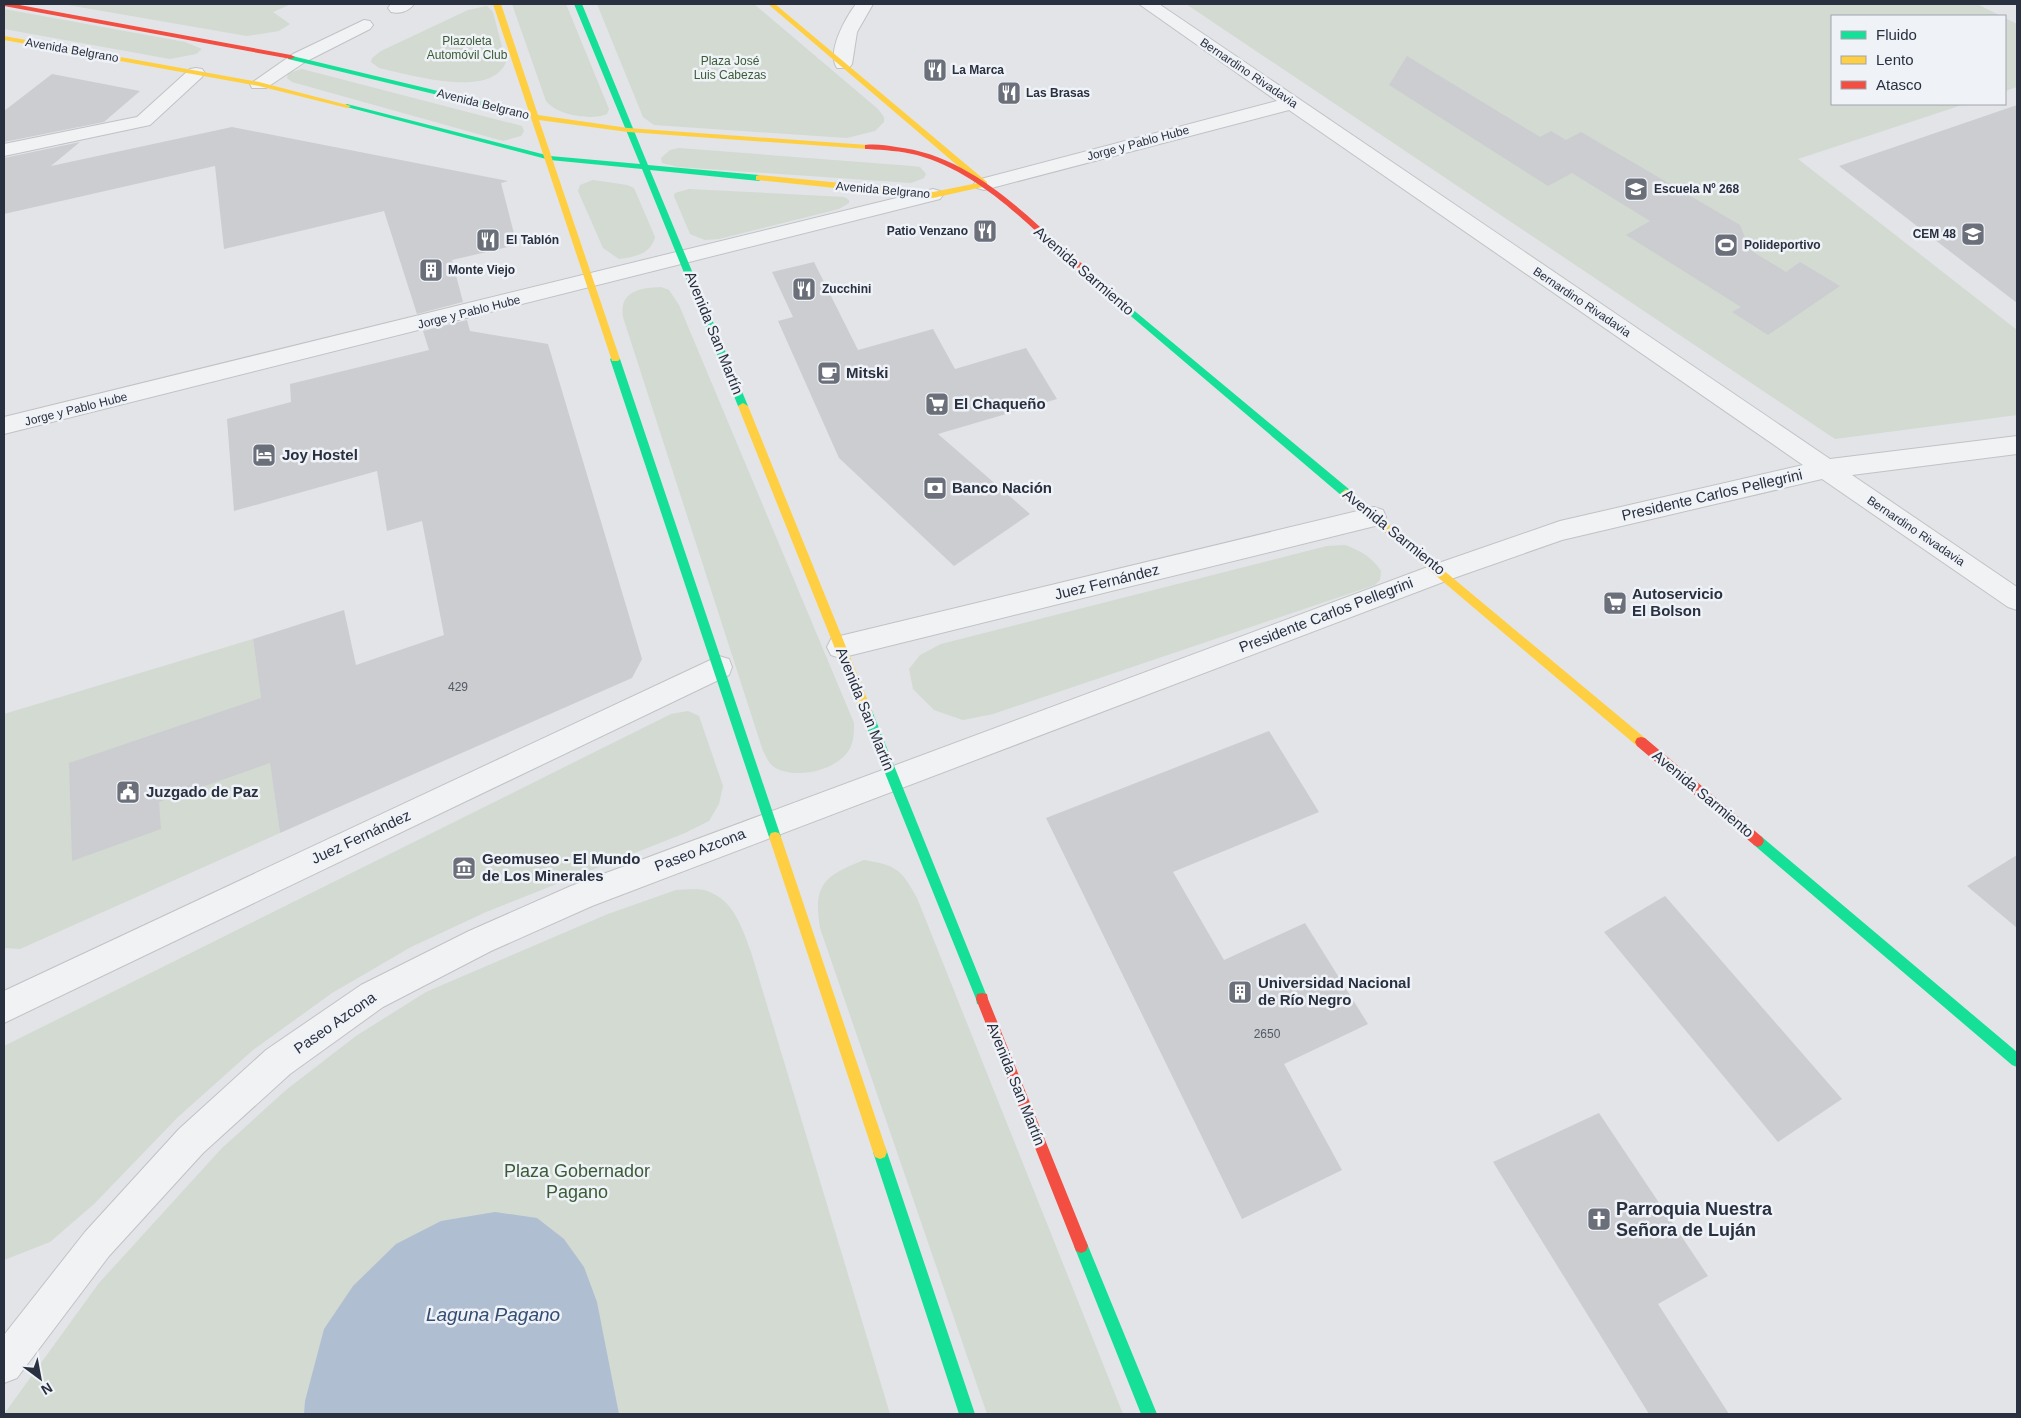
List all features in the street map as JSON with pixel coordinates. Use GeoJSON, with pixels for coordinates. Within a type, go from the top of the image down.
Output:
{"type":"FeatureCollection","features":[{"type":"Feature","properties":{"kind":"main road","name":"Avenida Belgrano"},"geometry":{"type":"LineString","coordinates":[[4,4],[299,58],[535,117],[628,130],[901,149],[928,153],[953,164],[984,184]]}},
{"type":"Feature","properties":{"kind":"main road"},"geometry":{"type":"LineString","coordinates":[[497,4],[550,158],[967,1414]]}},
{"type":"Feature","properties":{"kind":"main road","name":"Avenida San Martín"},"geometry":{"type":"LineString","coordinates":[[578,4],[628,130],[684,258],[1149,1414]]}},
{"type":"Feature","properties":{"kind":"main road","name":"Avenida Sarmiento"},"geometry":{"type":"LineString","coordinates":[[771,4],[984,184],[1050,244],[1442,572],[2017,1060]]}},
{"type":"Feature","properties":{"kind":"main road","name":"Avenida Belgrano"},"geometry":{"type":"LineString","coordinates":[[4,38],[259,84],[550,158],[646,169],[934,195],[984,184]]}},
{"type":"Feature","properties":{"kind":"street"},"geometry":{"type":"LineString","coordinates":[[843,64],[843,46],[847,32],[864,4]]}},
{"type":"Feature","properties":{"kind":"street","name":"Bernardino Rivadavia"},"geometry":{"type":"LineString","coordinates":[[1148,4],[2017,600]]}},
{"type":"Feature","properties":{"kind":"street"},"geometry":{"type":"LineString","coordinates":[[259,84],[299,58],[364,25]]}},
{"type":"Feature","properties":{"kind":"street"},"geometry":{"type":"LineString","coordinates":[[4,150],[143,121],[196,73]]}},
{"type":"Feature","properties":{"kind":"street","name":"Jorge y Pablo Hube"},"geometry":{"type":"LineString","coordinates":[[984,184],[1292,102]]}},
{"type":"Feature","properties":{"kind":"street","name":"Jorge y Pablo Hube"},"geometry":{"type":"LineString","coordinates":[[4,426],[590,282],[934,195]]}},
{"type":"Feature","properties":{"kind":"street","name":"Presidente Carlos Pellegrini"},"geometry":{"type":"LineString","coordinates":[[770,824],[893,780],[1442,572],[1560,530],[1826,469],[2017,445]]}},
{"type":"Feature","properties":{"kind":"street","name":"Juez Fernández"},"geometry":{"type":"LineString","coordinates":[[840,647],[1374,517]]}},
{"type":"Feature","properties":{"kind":"street","name":"Juez Fernández"},"geometry":{"type":"LineString","coordinates":[[4,1007],[718,668]]}},
{"type":"Feature","properties":{"kind":"street","name":"Paseo Azcona"},"geometry":{"type":"LineString","coordinates":[[4,1366],[97,1244],[191,1141],[278,1062],[372,996],[480,941],[582,896],[770,824]]}},
{"type":"Feature","properties":{"kind":"green space"},"geometry":{"type":"Polygon","coordinates":[[[62,4],[291,4],[273,12],[290,24],[279,31],[247,36],[62,4]]]}},
{"type":"Feature","properties":{"kind":"green space"},"geometry":{"type":"Polygon","coordinates":[[[512,4],[566,4],[609,109],[607,114],[584,117],[558,110],[546,101],[512,4]]]}},
{"type":"Feature","properties":{"kind":"green space","name":"Plaza José Luis Cabezas"},"geometry":{"type":"Polygon","coordinates":[[[597,4],[754,4],[878,109],[884,117],[884,122],[875,131],[847,138],[654,125],[643,117],[597,4]]]}},
{"type":"Feature","properties":{"kind":"green space","name":"Polideportivo"},"geometry":{"type":"Polygon","coordinates":[[[1186,4],[1977,4],[1999,15],[1831,15],[1831,105],[1962,105],[1798,159],[2017,330],[2017,415],[1835,439],[1186,4]]]}},
{"type":"Feature","properties":{"kind":"green space","name":"Plazoleta Automóvil Club"},"geometry":{"type":"Polygon","coordinates":[[[487,6],[493,12],[506,62],[497,73],[484,80],[448,82],[428,79],[379,68],[371,62],[372,58],[381,51],[468,10],[487,6]]]}},
{"type":"Feature","properties":{"kind":"green space"},"geometry":{"type":"Polygon","coordinates":[[[4,9],[185,42],[202,49],[196,54],[170,59],[4,29],[4,9]]]}},
{"type":"Feature","properties":{"kind":"green space"},"geometry":{"type":"Polygon","coordinates":[[[2006,18],[2017,24],[2017,87],[2006,91],[2006,18]]]}},
{"type":"Feature","properties":{"kind":"green space"},"geometry":{"type":"Polygon","coordinates":[[[302,69],[522,126],[524,131],[521,136],[503,141],[292,82],[287,78],[288,73],[302,69]]]}},
{"type":"Feature","properties":{"kind":"green space"},"geometry":{"type":"Polygon","coordinates":[[[679,148],[912,166],[920,167],[926,174],[924,178],[911,183],[678,167],[662,163],[661,158],[670,150],[679,148]]]}},
{"type":"Feature","properties":{"kind":"green space"},"geometry":{"type":"Polygon","coordinates":[[[593,180],[627,185],[634,188],[655,237],[653,243],[646,251],[636,256],[619,259],[603,248],[578,191],[580,185],[593,180]]]}},
{"type":"Feature","properties":{"kind":"green space"},"geometry":{"type":"Polygon","coordinates":[[[689,189],[844,197],[849,200],[849,203],[839,209],[719,239],[705,240],[690,234],[674,196],[675,193],[689,189]]]}},
{"type":"Feature","properties":{"kind":"green space"},"geometry":{"type":"Polygon","coordinates":[[[661,287],[669,290],[679,305],[854,723],[851,747],[843,757],[825,768],[804,773],[783,771],[772,766],[763,751],[623,317],[624,301],[628,296],[646,288],[661,287]]]}},
{"type":"Feature","properties":{"kind":"green space"},"geometry":{"type":"Polygon","coordinates":[[[1345,545],[1366,555],[1378,566],[1381,571],[1380,580],[1375,585],[993,714],[963,720],[934,710],[913,689],[909,669],[920,655],[941,644],[1327,546],[1345,545]]]}},
{"type":"Feature","properties":{"kind":"green space"},"geometry":{"type":"Polygon","coordinates":[[[253,639],[280,833],[20,949],[4,948],[4,714],[253,639]]]}},
{"type":"Feature","properties":{"kind":"green space"},"geometry":{"type":"Polygon","coordinates":[[[688,711],[699,716],[723,786],[719,804],[709,821],[685,833],[486,912],[411,947],[332,993],[253,1050],[178,1117],[94,1204],[50,1242],[4,1260],[4,1046],[671,714],[688,711]]]}},
{"type":"Feature","properties":{"kind":"green space"},"geometry":{"type":"Polygon","coordinates":[[[864,860],[884,864],[896,870],[902,875],[917,898],[1123,1414],[987,1414],[820,928],[818,901],[824,884],[839,871],[864,860]]]}},
{"type":"Feature","properties":{"kind":"green space","name":"Plaza Gobernador Pagano"},"geometry":{"type":"Polygon","coordinates":[[[676,890],[700,890],[716,895],[724,901],[736,916],[744,934],[890,1414],[4,1414],[99,1283],[222,1148],[286,1090],[356,1036],[426,992],[608,914],[676,890]]]}},
{"type":"Feature","properties":{"kind":"water","name":"Laguna Pagano"},"geometry":{"type":"Polygon","coordinates":[[[495,1212],[537,1218],[564,1239],[584,1267],[597,1302],[619,1414],[304,1414],[305,1401],[324,1329],[353,1286],[396,1244],[441,1221],[495,1212]]]}},
{"type":"Feature","properties":{"kind":"building"},"geometry":{"type":"Polygon","coordinates":[[[1407,56],[1540,137],[1551,131],[1566,140],[1581,132],[1740,225],[1750,250],[1786,272],[1800,262],[1840,286],[1768,335],[1732,312],[1741,307],[1626,235],[1650,221],[1572,173],[1548,186],[1389,85],[1407,56]]]}},
{"type":"Feature","properties":{"kind":"building"},"geometry":{"type":"Polygon","coordinates":[[[52,74],[140,91],[104,122],[4,142],[4,111],[52,74]]]}},
{"type":"Feature","properties":{"kind":"building","name":"CEM 48"},"geometry":{"type":"Polygon","coordinates":[[[2017,105],[2017,303],[1839,166],[2017,105]]]}},
{"type":"Feature","properties":{"kind":"building"},"geometry":{"type":"Polygon","coordinates":[[[232,127],[508,181],[501,183],[517,245],[452,260],[463,302],[417,314],[384,211],[224,249],[215,166],[4,214],[4,158],[80,142],[51,166],[232,127]]]}},
{"type":"Feature","properties":{"kind":"building"},"geometry":{"type":"Polygon","coordinates":[[[814,262],[858,350],[933,329],[955,369],[1026,348],[1057,399],[938,434],[1030,514],[954,566],[839,458],[778,321],[793,317],[772,272],[814,262]]]}},
{"type":"Feature","properties":{"kind":"building"},"geometry":{"type":"Polygon","coordinates":[[[467,320],[470,331],[548,344],[642,659],[632,678],[280,833],[270,763],[159,802],[161,829],[72,861],[69,763],[261,698],[253,639],[344,610],[356,665],[444,635],[422,521],[387,531],[377,471],[234,511],[227,419],[291,402],[290,384],[429,350],[423,331],[467,320]]]}},
{"type":"Feature","properties":{"kind":"building","name":"Universidad Nacional de Río Negro"},"geometry":{"type":"Polygon","coordinates":[[[1269,731],[1319,812],[1173,872],[1224,960],[1305,923],[1368,1024],[1284,1064],[1342,1170],[1242,1219],[1046,818],[1269,731]]]}},
{"type":"Feature","properties":{"kind":"building"},"geometry":{"type":"Polygon","coordinates":[[[2017,855],[2017,928],[1967,886],[2017,855]]]}},
{"type":"Feature","properties":{"kind":"building"},"geometry":{"type":"Polygon","coordinates":[[[1665,896],[1842,1099],[1778,1142],[1604,932],[1665,896]]]}},
{"type":"Feature","properties":{"kind":"building","name":"Parroquia Nuestra Señora de Luján"},"geometry":{"type":"Polygon","coordinates":[[[1599,1113],[1708,1276],[1658,1304],[1729,1414],[1649,1414],[1493,1162],[1599,1113]]]}},
{"type":"Feature","properties":{"kind":"traffic: fast"},"geometry":{"type":"LineString","coordinates":[[578,4],[743,406]]}},
{"type":"Feature","properties":{"kind":"traffic: fast"},"geometry":{"type":"LineString","coordinates":[[291,57],[538,117]]}},
{"type":"Feature","properties":{"kind":"traffic: fast"},"geometry":{"type":"LineString","coordinates":[[347,106],[550,158],[759,178]]}},
{"type":"Feature","properties":{"kind":"traffic: fast"},"geometry":{"type":"LineString","coordinates":[[1095,281],[1346,493]]}},
{"type":"Feature","properties":{"kind":"traffic: fast"},"geometry":{"type":"LineString","coordinates":[[615,359],[775,837]]}},
{"type":"Feature","properties":{"kind":"traffic: fast"},"geometry":{"type":"LineString","coordinates":[[866,711],[982,999]]}},
{"type":"Feature","properties":{"kind":"traffic: fast"},"geometry":{"type":"LineString","coordinates":[[1758,841],[2017,1060]]}},
{"type":"Feature","properties":{"kind":"traffic: fast"},"geometry":{"type":"LineString","coordinates":[[880,1152],[967,1414]]}},
{"type":"Feature","properties":{"kind":"traffic: fast"},"geometry":{"type":"LineString","coordinates":[[1081,1246],[1149,1414]]}},
{"type":"Feature","properties":{"kind":"traffic: slow"},"geometry":{"type":"LineString","coordinates":[[497,4],[615,359]]}},
{"type":"Feature","properties":{"kind":"traffic: slow"},"geometry":{"type":"LineString","coordinates":[[771,4],[984,184]]}},
{"type":"Feature","properties":{"kind":"traffic: slow"},"geometry":{"type":"LineString","coordinates":[[4,38],[259,84],[347,106]]}},
{"type":"Feature","properties":{"kind":"traffic: slow"},"geometry":{"type":"LineString","coordinates":[[538,117],[628,130],[868,147]]}},
{"type":"Feature","properties":{"kind":"traffic: slow"},"geometry":{"type":"LineString","coordinates":[[759,178],[933,195],[984,184]]}},
{"type":"Feature","properties":{"kind":"traffic: slow"},"geometry":{"type":"LineString","coordinates":[[743,406],[866,711]]}},
{"type":"Feature","properties":{"kind":"traffic: slow"},"geometry":{"type":"LineString","coordinates":[[1346,493],[1641,742]]}},
{"type":"Feature","properties":{"kind":"traffic: slow"},"geometry":{"type":"LineString","coordinates":[[775,837],[880,1152]]}},
{"type":"Feature","properties":{"kind":"traffic: jam"},"geometry":{"type":"LineString","coordinates":[[4,4],[291,57]]}},
{"type":"Feature","properties":{"kind":"traffic: jam"},"geometry":{"type":"LineString","coordinates":[[868,147],[898,149],[928,156],[952,166],[975,179],[1017,211],[1095,281]]}},
{"type":"Feature","properties":{"kind":"traffic: jam"},"geometry":{"type":"LineString","coordinates":[[1641,742],[1758,841]]}},
{"type":"Feature","properties":{"kind":"traffic: jam"},"geometry":{"type":"LineString","coordinates":[[982,999],[1081,1246]]}},
{"type":"Feature","properties":{"kind":"place","name":"La Marca"},"geometry":{"type":"Point","coordinates":[935,70]}},
{"type":"Feature","properties":{"kind":"place","name":"Las Brasas"},"geometry":{"type":"Point","coordinates":[1009,93]}},
{"type":"Feature","properties":{"kind":"place","name":"Escuela Nº 268"},"geometry":{"type":"Point","coordinates":[1636,189]}},
{"type":"Feature","properties":{"kind":"place","name":"Patio Venzano"},"geometry":{"type":"Point","coordinates":[985,231]}},
{"type":"Feature","properties":{"kind":"place","name":"CEM 48"},"geometry":{"type":"Point","coordinates":[1973,234]}},
{"type":"Feature","properties":{"kind":"place","name":"El Tablón"},"geometry":{"type":"Point","coordinates":[488,240]}},
{"type":"Feature","properties":{"kind":"place","name":"Polideportivo"},"geometry":{"type":"Point","coordinates":[1726,245]}},
{"type":"Feature","properties":{"kind":"place","name":"Monte Viejo"},"geometry":{"type":"Point","coordinates":[431,270]}},
{"type":"Feature","properties":{"kind":"place","name":"Zucchini"},"geometry":{"type":"Point","coordinates":[804,289]}},
{"type":"Feature","properties":{"kind":"place","name":"Mitski"},"geometry":{"type":"Point","coordinates":[829,373]}},
{"type":"Feature","properties":{"kind":"place","name":"El Chaqueño"},"geometry":{"type":"Point","coordinates":[937,404]}},
{"type":"Feature","properties":{"kind":"place","name":"Joy Hostel"},"geometry":{"type":"Point","coordinates":[264,455]}},
{"type":"Feature","properties":{"kind":"place","name":"Banco Nación"},"geometry":{"type":"Point","coordinates":[935,488]}},
{"type":"Feature","properties":{"kind":"place","name":"Autoservicio El Bolson"},"geometry":{"type":"Point","coordinates":[1615,603]}},
{"type":"Feature","properties":{"kind":"place","name":"Juzgado de Paz"},"geometry":{"type":"Point","coordinates":[128,792]}},
{"type":"Feature","properties":{"kind":"place","name":"Geomuseo - El Mundo de Los Minerales"},"geometry":{"type":"Point","coordinates":[464,868]}},
{"type":"Feature","properties":{"kind":"place","name":"Universidad Nacional de Río Negro"},"geometry":{"type":"Point","coordinates":[1240,992]}},
{"type":"Feature","properties":{"kind":"place","name":"Parroquia Nuestra Señora de Luján"},"geometry":{"type":"Point","coordinates":[1599,1219]}}]}
